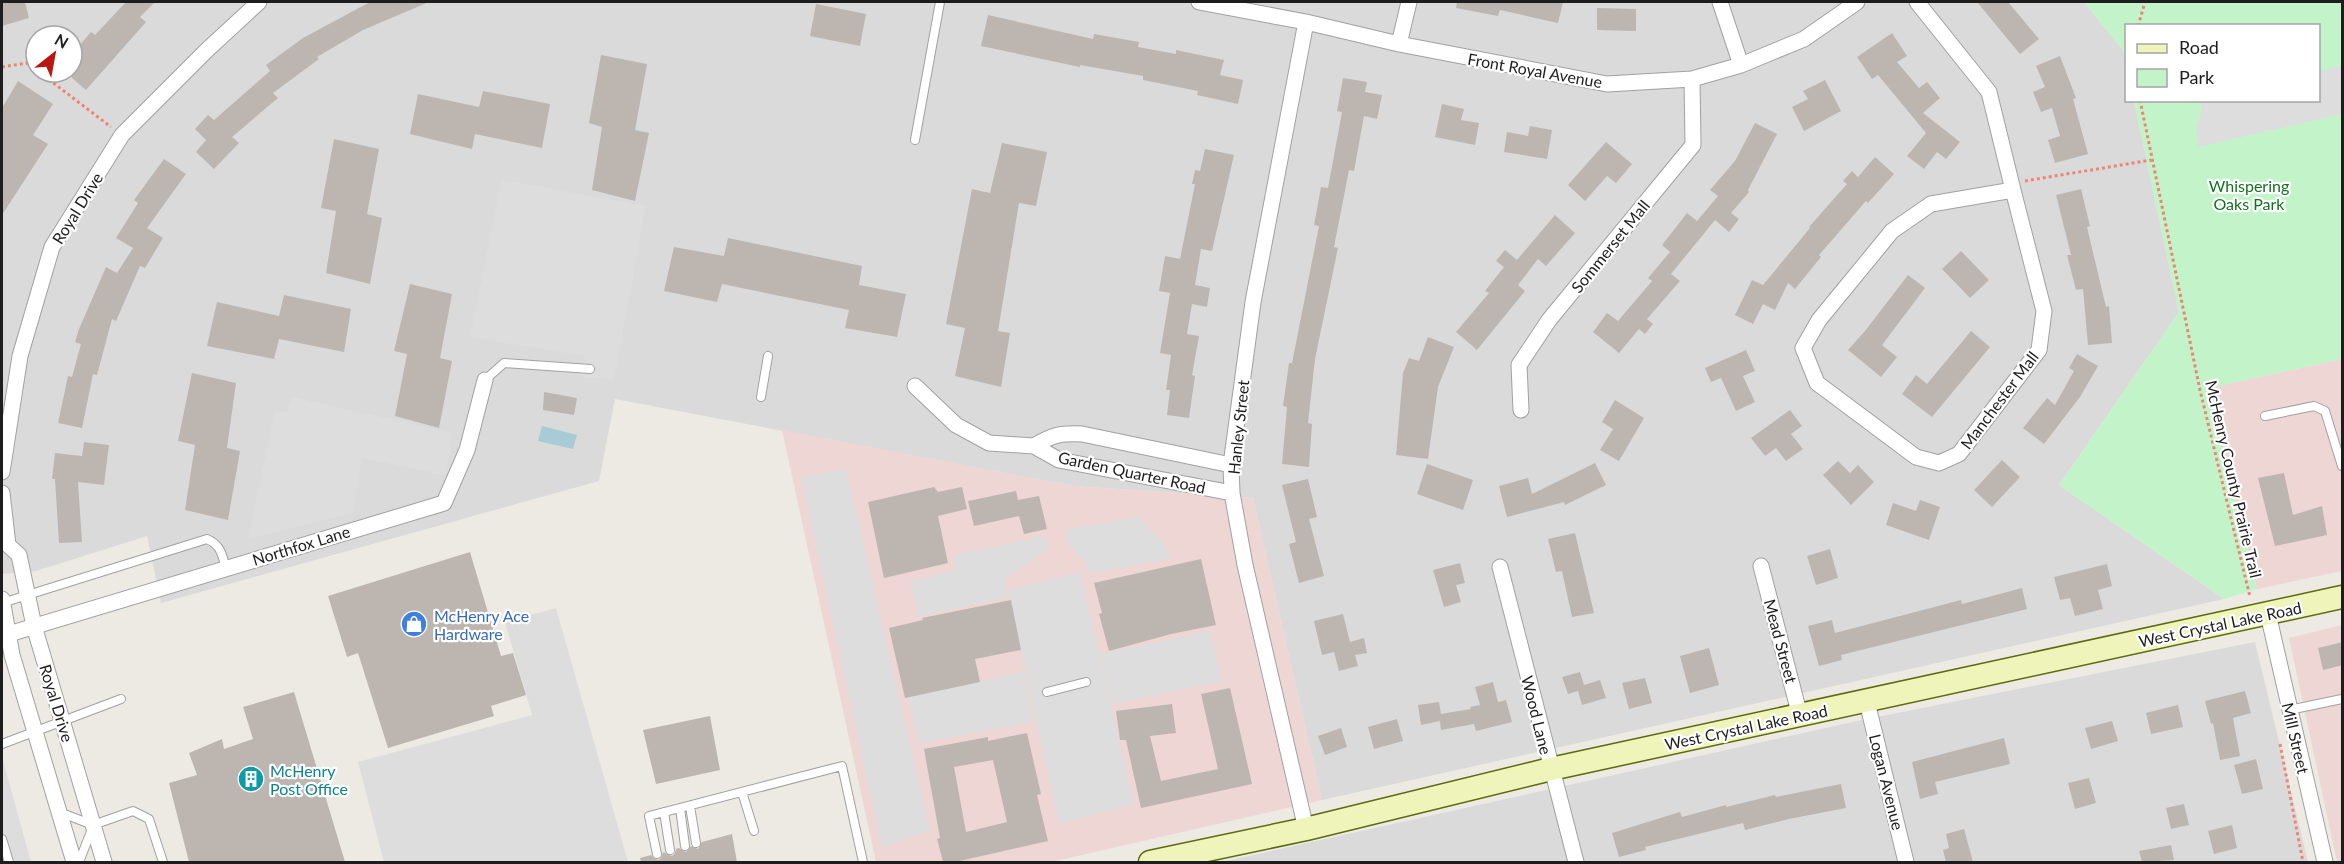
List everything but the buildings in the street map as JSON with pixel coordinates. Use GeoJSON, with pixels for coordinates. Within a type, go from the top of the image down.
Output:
{"type":"FeatureCollection","features":[{"type":"Feature","properties":{"kind":"street","name":"Royal Drive"},"geometry":{"type":"LineString","coordinates":[[2,472],[5,433],[20,356],[52,247],[122,135],[259,2]]}},
{"type":"Feature","properties":{"kind":"street","name":"Front Royal Avenue"},"geometry":{"type":"LineString","coordinates":[[1199,2],[1607,84],[1692,79],[1741,65],[1803,39],[1857,2]]}},
{"type":"Feature","properties":{"kind":"street"},"geometry":{"type":"LineString","coordinates":[[1399,44],[1409,2]]}},
{"type":"Feature","properties":{"kind":"street"},"geometry":{"type":"LineString","coordinates":[[1720,2],[1741,65]]}},
{"type":"Feature","properties":{"kind":"street","name":"Manchester Mall"},"geometry":{"type":"LineString","coordinates":[[1917,2],[1989,92],[2044,311],[2039,350],[1959,454],[1940,463],[1916,457],[1817,383],[1803,348],[1819,320],[1892,231],[1931,204],[2012,187]]}},
{"type":"Feature","properties":{"kind":"street","name":"Hanley Street"},"geometry":{"type":"LineString","coordinates":[[1306,22],[1253,302],[1231,465],[1232,493],[1245,566],[1306,829]]}},
{"type":"Feature","properties":{"kind":"street","name":"Sommerset Mall"},"geometry":{"type":"LineString","coordinates":[[1521,410],[1519,364],[1550,320],[1693,146],[1692,79]]}},
{"type":"Feature","properties":{"kind":"street","name":"Northfox Lane"},"geometry":{"type":"LineString","coordinates":[[4,635],[444,503],[467,450],[485,380]]}},
{"type":"Feature","properties":{"kind":"street","name":"Garden Quarter Road"},"geometry":{"type":"LineString","coordinates":[[915,386],[956,425],[989,443],[1034,446],[1059,460],[1232,493]]}},
{"type":"Feature","properties":{"kind":"street","name":"Garden Quarter Road"},"geometry":{"type":"LineString","coordinates":[[1034,446],[1051,436],[1065,433],[1082,434],[1231,465]]}},
{"type":"Feature","properties":{"kind":"street","name":"Royal Drive"},"geometry":{"type":"LineString","coordinates":[[2,493],[5,549],[19,555],[34,626],[104,862]]}},
{"type":"Feature","properties":{"kind":"street","name":"Mead Street"},"geometry":{"type":"LineString","coordinates":[[1761,566],[1800,716]]}},
{"type":"Feature","properties":{"kind":"street","name":"Wood Lane"},"geometry":{"type":"LineString","coordinates":[[1500,567],[1576,862]]}},
{"type":"Feature","properties":{"kind":"street","name":"West Crystal Lake Road"},"geometry":{"type":"LineString","coordinates":[[1150,862],[1306,829],[1551,769],[2343,597]]}},
{"type":"Feature","properties":{"kind":"street","name":"Royal Drive"},"geometry":{"type":"LineString","coordinates":[[2,601],[4,635],[74,862]]}},
{"type":"Feature","properties":{"kind":"street","name":"Mill Street"},"geometry":{"type":"LineString","coordinates":[[2261,615],[2289,710],[2325,862]]}},
{"type":"Feature","properties":{"kind":"street","name":"Logan Avenue"},"geometry":{"type":"LineString","coordinates":[[1867,702],[1906,862]]}},
{"type":"Feature","properties":{"kind":"lane"},"geometry":{"type":"LineString","coordinates":[[915,140],[940,2]]}},
{"type":"Feature","properties":{"kind":"lane"},"geometry":{"type":"LineString","coordinates":[[761,396],[768,356]]}},
{"type":"Feature","properties":{"kind":"lane"},"geometry":{"type":"LineString","coordinates":[[485,380],[504,363],[591,369]]}},
{"type":"Feature","properties":{"kind":"lane"},"geometry":{"type":"LineString","coordinates":[[2265,416],[2314,406],[2325,411],[2341,453],[2343,466]]}},
{"type":"Feature","properties":{"kind":"lane"},"geometry":{"type":"LineString","coordinates":[[2,601],[27,596],[207,539],[216,543],[220,549],[226,568]]}},
{"type":"Feature","properties":{"kind":"lane"},"geometry":{"type":"LineString","coordinates":[[1047,692],[1086,682]]}},
{"type":"Feature","properties":{"kind":"lane"},"geometry":{"type":"LineString","coordinates":[[2,744],[121,699]]}},
{"type":"Feature","properties":{"kind":"lane"},"geometry":{"type":"LineString","coordinates":[[2289,710],[2343,699]]}},
{"type":"Feature","properties":{"kind":"lane"},"geometry":{"type":"LineString","coordinates":[[657,854],[649,816],[842,766],[863,862]]}},
{"type":"Feature","properties":{"kind":"lane"},"geometry":{"type":"LineString","coordinates":[[742,792],[754,831]]}},
{"type":"Feature","properties":{"kind":"lane"},"geometry":{"type":"LineString","coordinates":[[690,806],[696,843]]}},
{"type":"Feature","properties":{"kind":"lane"},"geometry":{"type":"LineString","coordinates":[[680,808],[685,846]]}},
{"type":"Feature","properties":{"kind":"lane"},"geometry":{"type":"LineString","coordinates":[[59,812],[93,825],[133,811],[149,819],[163,862]]}},
{"type":"Feature","properties":{"kind":"lane"},"geometry":{"type":"LineString","coordinates":[[664,812],[670,850]]}},
{"type":"Feature","properties":{"kind":"lane"},"geometry":{"type":"LineString","coordinates":[[79,862],[93,825]]}},
{"type":"Feature","properties":{"kind":"lane"},"geometry":{"type":"LineString","coordinates":[[2,839],[9,862]]}},
{"type":"Feature","properties":{"kind":"path"},"geometry":{"type":"LineString","coordinates":[[2139,24],[2145,2]]}},
{"type":"Feature","properties":{"kind":"path"},"geometry":{"type":"LineString","coordinates":[[2,67],[24,63]]}},
{"type":"Feature","properties":{"kind":"path"},"geometry":{"type":"LineString","coordinates":[[55,84],[122,135]]}},
{"type":"Feature","properties":{"kind":"path","name":"McHenry County Prairie Trail"},"geometry":{"type":"LineString","coordinates":[[2140,102],[2200,390],[2261,615]]}},
{"type":"Feature","properties":{"kind":"path"},"geometry":{"type":"LineString","coordinates":[[2012,187],[2151,160]]}},
{"type":"Feature","properties":{"kind":"path"},"geometry":{"type":"LineString","coordinates":[[2278,734],[2303,862]]}},
{"type":"Feature","properties":{"kind":"shaded area"},"geometry":{"type":"Polygon","coordinates":[[[2,2],[2084,2],[2123,50],[2125,102],[2134,102],[2179,312],[2059,485],[2224,599],[1322,800],[1253,498],[1073,486],[615,399],[599,481],[161,603],[147,536],[36,571],[2,574],[2,2]]]}},
{"type":"Feature","properties":{"kind":"shaded area"},"geometry":{"type":"Polygon","coordinates":[[[2342,66],[2342,114],[2198,147],[2196,129],[2202,111],[2200,102],[2320,102],[2320,71],[2342,66]]]}},
{"type":"Feature","properties":{"kind":"shaded area"},"geometry":{"type":"Polygon","coordinates":[[[502,180],[646,206],[614,380],[580,376],[584,356],[470,337],[502,180]]]}},
{"type":"Feature","properties":{"kind":"shaded area"},"geometry":{"type":"Polygon","coordinates":[[[2342,359],[2342,571],[2257,589],[2209,388],[2342,359]]]}},
{"type":"Feature","properties":{"kind":"shaded area"},"geometry":{"type":"Polygon","coordinates":[[[292,397],[452,433],[446,475],[362,458],[353,513],[248,539],[275,411],[287,413],[292,397]]]}},
{"type":"Feature","properties":{"kind":"shaded area"},"geometry":{"type":"Polygon","coordinates":[[[782,430],[1073,486],[1253,498],[1322,800],[1051,862],[876,862],[782,430]]]}},
{"type":"Feature","properties":{"kind":"shaded area"},"geometry":{"type":"Polygon","coordinates":[[[846,469],[930,831],[882,847],[801,477],[846,469]]]}},
{"type":"Feature","properties":{"kind":"shaded area"},"geometry":{"type":"Polygon","coordinates":[[[1138,517],[1164,543],[1170,559],[1089,573],[1085,561],[1067,543],[1065,530],[1138,517]]]}},
{"type":"Feature","properties":{"kind":"shaded area"},"geometry":{"type":"Polygon","coordinates":[[[1045,536],[1049,548],[1005,579],[1006,598],[919,616],[910,582],[956,570],[954,555],[1045,536]]]}},
{"type":"Feature","properties":{"kind":"shaded area"},"geometry":{"type":"Polygon","coordinates":[[[1080,572],[1134,804],[1059,824],[1008,590],[1080,572]]]}},
{"type":"Feature","properties":{"kind":"shaded area"},"geometry":{"type":"Polygon","coordinates":[[[556,608],[628,862],[384,862],[358,762],[532,715],[505,622],[556,608]]]}},
{"type":"Feature","properties":{"kind":"shaded area"},"geometry":{"type":"Polygon","coordinates":[[[2342,625],[2342,862],[2337,862],[2289,638],[2342,625]]]}},
{"type":"Feature","properties":{"kind":"shaded area"},"geometry":{"type":"Polygon","coordinates":[[[1210,631],[1222,681],[1112,704],[1100,654],[1210,631]]]}},
{"type":"Feature","properties":{"kind":"shaded area"},"geometry":{"type":"Polygon","coordinates":[[[2255,642],[2308,862],[1222,862],[1857,721],[2255,642]]]}},
{"type":"Feature","properties":{"kind":"shaded area"},"geometry":{"type":"Polygon","coordinates":[[[1024,671],[1034,722],[919,743],[908,698],[1024,671]]]}},
{"type":"Feature","properties":{"kind":"shaded area"},"geometry":{"type":"Polygon","coordinates":[[[2,757],[31,862],[2,862],[2,757]]]}},
{"type":"Feature","properties":{"kind":"green space","name":"Whispering Oaks Park"},"geometry":{"type":"Polygon","coordinates":[[[2084,2],[2342,2],[2342,359],[2209,388],[2257,589],[2224,599],[2059,485],[2179,312],[2134,102],[2320,102],[2320,24],[2125,24],[2125,61],[2123,50],[2084,2]]]}},
{"type":"Feature","properties":{"kind":"water"},"geometry":{"type":"Polygon","coordinates":[[[542,426],[577,435],[573,449],[538,441],[542,426]]]}},
{"type":"Feature","properties":{"kind":"place","name":"McHenry Ace Hardware"},"geometry":{"type":"Point","coordinates":[414,624]}},
{"type":"Feature","properties":{"kind":"place","name":"McHenry Post Office"},"geometry":{"type":"Point","coordinates":[251,779]}}]}
